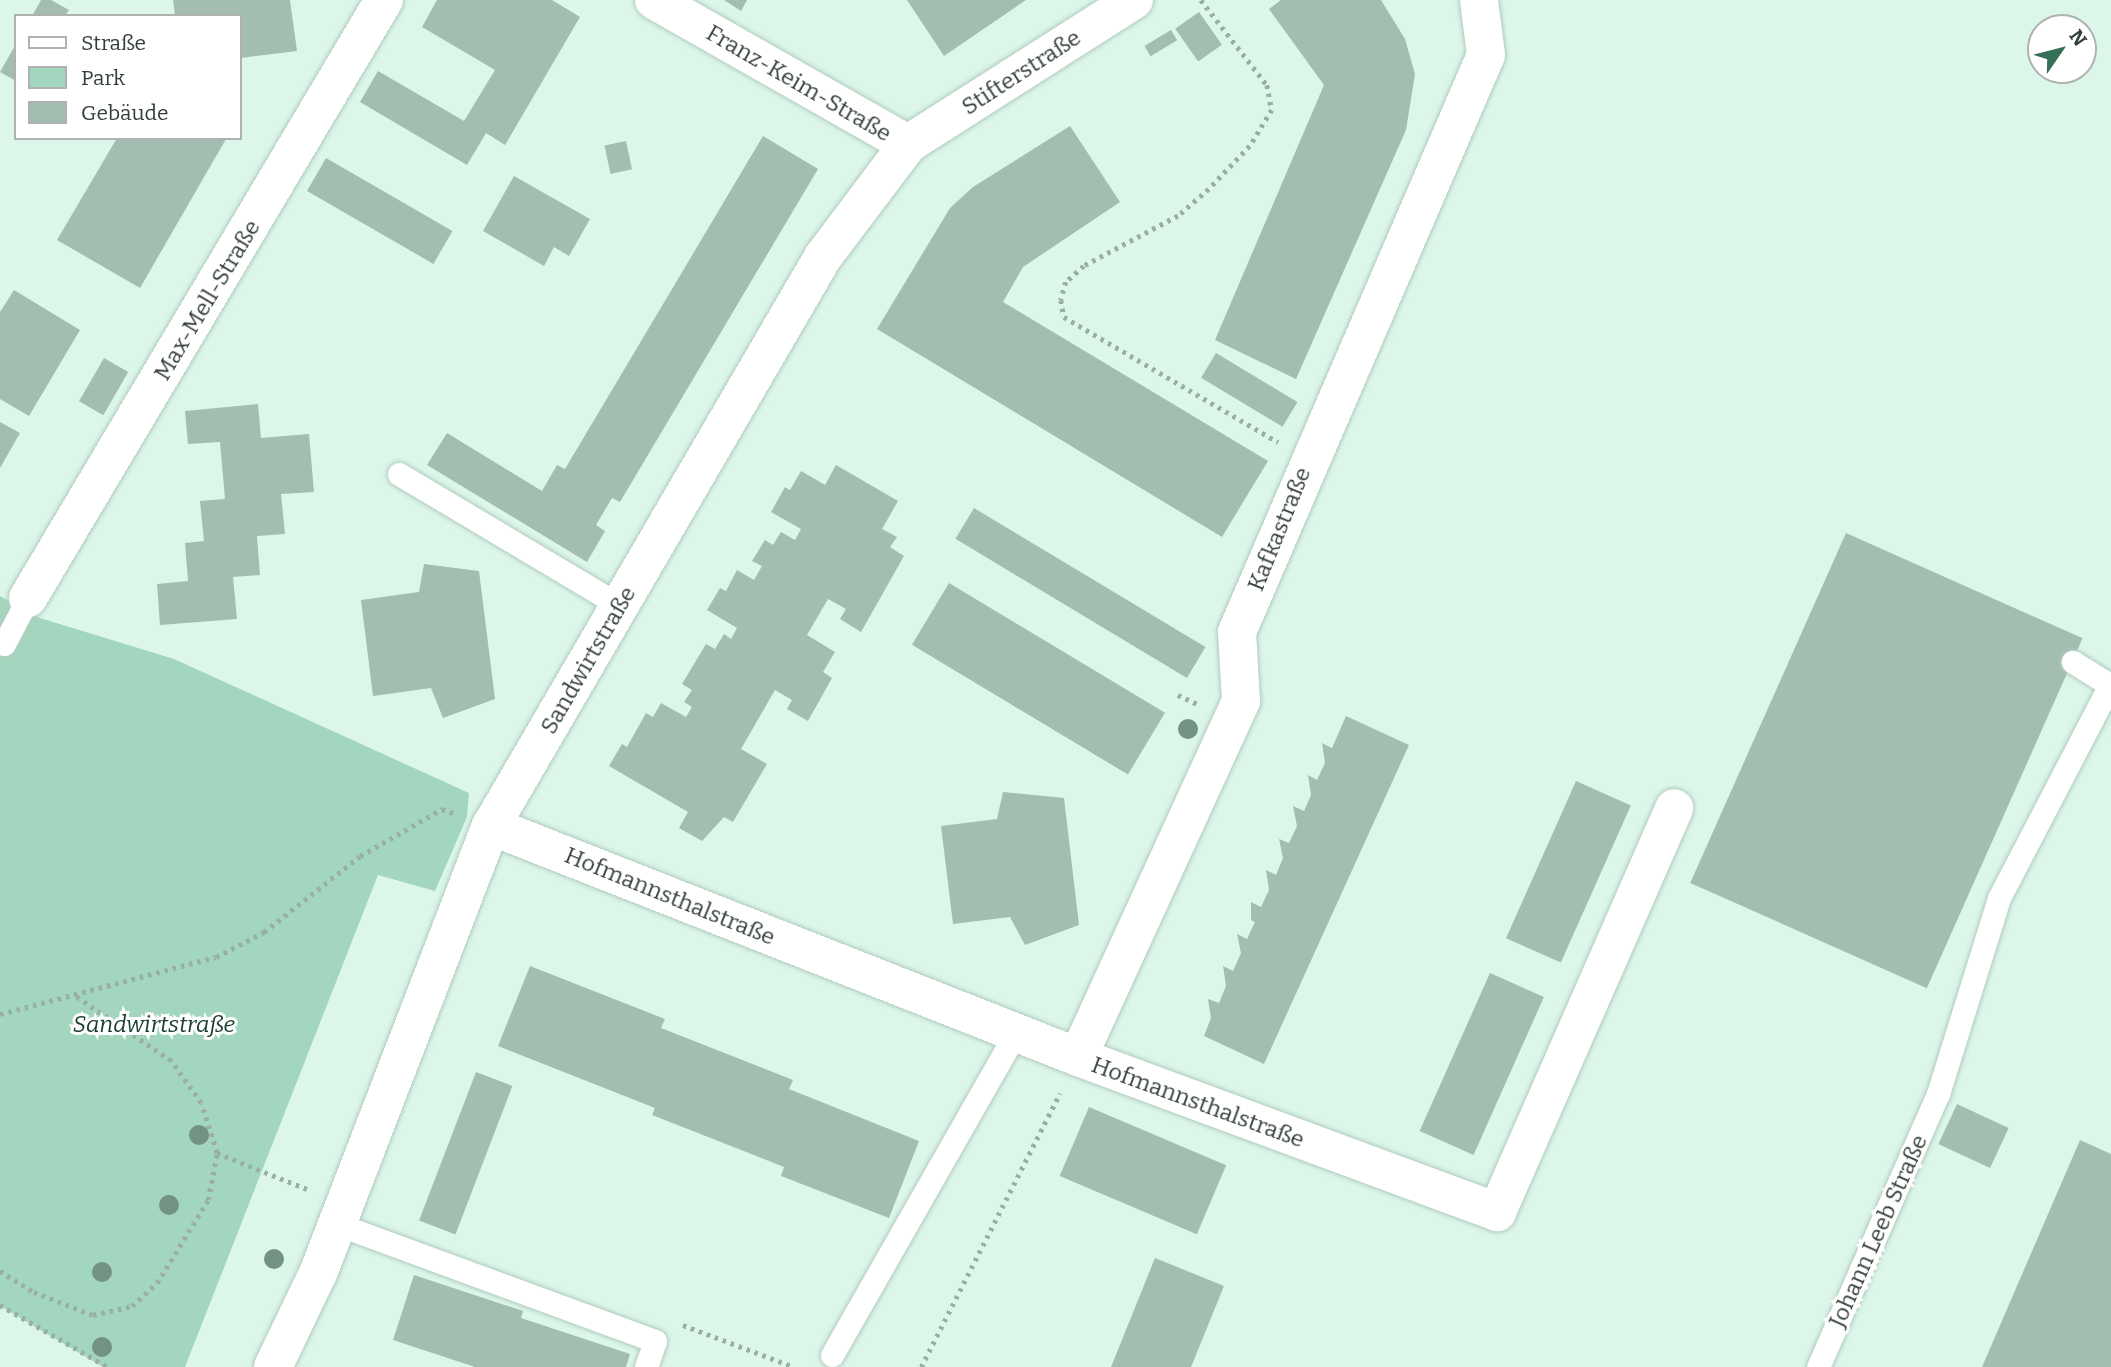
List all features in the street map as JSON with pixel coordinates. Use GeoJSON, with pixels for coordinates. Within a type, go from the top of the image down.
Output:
{"type":"FeatureCollection","features":[{"type":"Feature","properties":{"kind":"street","name":"Max-Mell-Straße"},"geometry":{"type":"LineString","coordinates":[[28,598],[384,0]]}},
{"type":"Feature","properties":{"kind":"street","name":"Franz-Keim-Straße"},"geometry":{"type":"LineString","coordinates":[[654,0],[908,144]]}},
{"type":"Feature","properties":{"kind":"street","name":"Stifterstraße"},"geometry":{"type":"LineString","coordinates":[[908,144],[1134,0]]}},
{"type":"Feature","properties":{"kind":"street","name":"Kafkastraße"},"geometry":{"type":"LineString","coordinates":[[1078,1058],[1241,701],[1237,632],[1308,460],[1486,55],[1479,0]]}},
{"type":"Feature","properties":{"kind":"street","name":"Sandwirtstraße"},"geometry":{"type":"LineString","coordinates":[[274,1367],[341,1214],[491,826],[823,257],[908,144]]}},
{"type":"Feature","properties":{"kind":"street","name":"Hofmannsthalstraße"},"geometry":{"type":"LineString","coordinates":[[491,826],[1078,1058],[1497,1212],[1674,808]]}},
{"type":"Feature","properties":{"kind":"lane"},"geometry":{"type":"LineString","coordinates":[[399,474],[620,606]]}},
{"type":"Feature","properties":{"kind":"lane"},"geometry":{"type":"LineString","coordinates":[[0,642],[4,644],[28,598]]}},
{"type":"Feature","properties":{"kind":"lane","name":"Johann Leeb Straße"},"geometry":{"type":"LineString","coordinates":[[1818,1367],[1938,1094],[1999,898],[2110,685],[2073,662]]}},
{"type":"Feature","properties":{"kind":"lane"},"geometry":{"type":"LineString","coordinates":[[832,1355],[1016,1033]]}},
{"type":"Feature","properties":{"kind":"lane"},"geometry":{"type":"LineString","coordinates":[[341,1214],[655,1341],[646,1367]]}},
{"type":"Feature","properties":{"kind":"path"},"geometry":{"type":"LineString","coordinates":[[1201,0],[1267,85],[1272,110],[1250,146],[1199,198],[1178,215],[1084,267],[1066,282],[1061,300],[1065,317],[1308,460]]}},
{"type":"Feature","properties":{"kind":"path"},"geometry":{"type":"LineString","coordinates":[[0,1014],[216,957],[264,932],[360,856],[443,809],[491,826]]}},
{"type":"Feature","properties":{"kind":"path"},"geometry":{"type":"LineString","coordinates":[[0,1271],[34,1292],[93,1315],[132,1306],[157,1283],[208,1200],[217,1153],[201,1103],[171,1061],[74,996]]}},
{"type":"Feature","properties":{"kind":"path"},"geometry":{"type":"LineString","coordinates":[[920,1367],[1078,1058]]}},
{"type":"Feature","properties":{"kind":"path"},"geometry":{"type":"LineString","coordinates":[[217,1153],[341,1214]]}},
{"type":"Feature","properties":{"kind":"path"},"geometry":{"type":"LineString","coordinates":[[0,1305],[108,1367]]}},
{"type":"Feature","properties":{"kind":"path"},"geometry":{"type":"LineString","coordinates":[[655,1341],[676,1322],[794,1367]]}},
{"type":"Feature","properties":{"kind":"green space","name":"Sandwirtstraße"},"geometry":{"type":"Polygon","coordinates":[[[0,596],[40,618],[174,659],[469,793],[467,817],[435,891],[378,875],[185,1367],[103,1367],[0,1306],[0,596]]]}},
{"type":"Feature","properties":{"kind":"building"},"geometry":{"type":"Polygon","coordinates":[[[41,0],[51,0],[69,10],[66,14],[33,14],[41,0]]]}},
{"type":"Feature","properties":{"kind":"building"},"geometry":{"type":"Polygon","coordinates":[[[173,0],[290,0],[297,51],[242,58],[242,14],[175,14],[173,0]]]}},
{"type":"Feature","properties":{"kind":"building"},"geometry":{"type":"Polygon","coordinates":[[[437,0],[552,0],[580,17],[505,145],[486,133],[467,165],[360,102],[378,71],[464,121],[495,70],[422,27],[437,0]]]}},
{"type":"Feature","properties":{"kind":"building"},"geometry":{"type":"Polygon","coordinates":[[[724,0],[747,0],[741,11],[724,0]]]}},
{"type":"Feature","properties":{"kind":"building"},"geometry":{"type":"Polygon","coordinates":[[[907,0],[1026,0],[944,56],[907,0]]]}},
{"type":"Feature","properties":{"kind":"building"},"geometry":{"type":"Polygon","coordinates":[[[1281,0],[1381,0],[1405,39],[1415,74],[1406,130],[1296,379],[1215,340],[1324,85],[1269,9],[1281,0]]]}},
{"type":"Feature","properties":{"kind":"building"},"geometry":{"type":"Polygon","coordinates":[[[1199,12],[1222,45],[1198,61],[1175,29],[1199,12]]]}},
{"type":"Feature","properties":{"kind":"building"},"geometry":{"type":"Polygon","coordinates":[[[1171,30],[1177,40],[1151,56],[1144,46],[1171,30]]]}},
{"type":"Feature","properties":{"kind":"building"},"geometry":{"type":"Polygon","coordinates":[[[14,48],[14,80],[0,72],[14,48]]]}},
{"type":"Feature","properties":{"kind":"building"},"geometry":{"type":"Polygon","coordinates":[[[1070,126],[1120,202],[1023,267],[1003,302],[1268,461],[1222,537],[877,329],[950,208],[973,187],[1070,126]]]}},
{"type":"Feature","properties":{"kind":"building"},"geometry":{"type":"Polygon","coordinates":[[[763,136],[818,169],[620,502],[612,498],[596,525],[605,531],[587,562],[427,465],[447,433],[542,491],[557,465],[565,469],[763,136]]]}},
{"type":"Feature","properties":{"kind":"building"},"geometry":{"type":"Polygon","coordinates":[[[116,140],[225,140],[140,288],[57,240],[116,140]]]}},
{"type":"Feature","properties":{"kind":"building"},"geometry":{"type":"Polygon","coordinates":[[[626,141],[632,169],[611,174],[604,146],[626,141]]]}},
{"type":"Feature","properties":{"kind":"building"},"geometry":{"type":"Polygon","coordinates":[[[326,158],[452,231],[433,264],[307,191],[326,158]]]}},
{"type":"Feature","properties":{"kind":"building"},"geometry":{"type":"Polygon","coordinates":[[[514,176],[590,219],[569,256],[554,247],[544,266],[483,231],[514,176]]]}},
{"type":"Feature","properties":{"kind":"building"},"geometry":{"type":"Polygon","coordinates":[[[14,290],[80,330],[29,416],[0,399],[0,312],[14,290]]]}},
{"type":"Feature","properties":{"kind":"building"},"geometry":{"type":"Polygon","coordinates":[[[1216,353],[1297,402],[1282,427],[1201,378],[1216,353]]]}},
{"type":"Feature","properties":{"kind":"building"},"geometry":{"type":"Polygon","coordinates":[[[104,358],[128,372],[103,415],[79,401],[104,358]]]}},
{"type":"Feature","properties":{"kind":"building"},"geometry":{"type":"Polygon","coordinates":[[[258,404],[261,438],[309,434],[314,492],[281,494],[285,534],[257,536],[260,575],[233,577],[237,619],[160,625],[157,584],[188,581],[185,543],[204,541],[200,501],[225,499],[220,442],[188,444],[185,411],[258,404]]]}},
{"type":"Feature","properties":{"kind":"building"},"geometry":{"type":"Polygon","coordinates":[[[0,422],[20,433],[0,468],[0,422]]]}},
{"type":"Feature","properties":{"kind":"building"},"geometry":{"type":"Polygon","coordinates":[[[836,465],[898,501],[882,529],[897,537],[890,547],[904,556],[861,632],[840,619],[846,609],[828,599],[807,635],[835,652],[823,672],[832,678],[808,721],[787,709],[792,700],[775,690],[741,749],[767,764],[733,822],[724,817],[702,841],[679,828],[688,812],[609,766],[622,744],[627,747],[646,713],[653,717],[661,703],[686,717],[692,707],[684,702],[692,690],[682,684],[706,644],[715,649],[724,634],[731,639],[737,628],[707,610],[720,588],[726,591],[737,570],[754,580],[762,566],[752,561],[765,540],[773,545],[781,532],[795,540],[801,529],[771,512],[785,487],[790,490],[801,471],[825,485],[836,465]]]}},
{"type":"Feature","properties":{"kind":"building"},"geometry":{"type":"Polygon","coordinates":[[[974,508],[1205,647],[1187,678],[955,539],[974,508]]]}},
{"type":"Feature","properties":{"kind":"building"},"geometry":{"type":"Polygon","coordinates":[[[1846,533],[2083,638],[1927,988],[1690,883],[1846,533]]]}},
{"type":"Feature","properties":{"kind":"building"},"geometry":{"type":"Polygon","coordinates":[[[424,564],[479,571],[495,699],[443,718],[431,688],[373,696],[361,600],[419,592],[424,564]]]}},
{"type":"Feature","properties":{"kind":"building"},"geometry":{"type":"Polygon","coordinates":[[[949,583],[1165,713],[1128,775],[912,645],[949,583]]]}},
{"type":"Feature","properties":{"kind":"building"},"geometry":{"type":"Polygon","coordinates":[[[1346,716],[1409,745],[1264,1064],[1204,1036],[1211,1018],[1208,999],[1219,1003],[1226,986],[1223,966],[1233,971],[1241,953],[1237,934],[1247,939],[1255,922],[1251,920],[1251,902],[1261,907],[1269,890],[1266,870],[1276,875],[1283,858],[1279,839],[1289,843],[1297,826],[1293,806],[1304,811],[1311,795],[1308,775],[1317,780],[1325,763],[1322,743],[1332,748],[1346,716]]]}},
{"type":"Feature","properties":{"kind":"building"},"geometry":{"type":"Polygon","coordinates":[[[1576,781],[1631,805],[1561,963],[1506,938],[1576,781]]]}},
{"type":"Feature","properties":{"kind":"building"},"geometry":{"type":"Polygon","coordinates":[[[1003,792],[1064,798],[1079,925],[1025,945],[1010,917],[953,924],[941,826],[997,819],[1003,792]]]}},
{"type":"Feature","properties":{"kind":"building"},"geometry":{"type":"Polygon","coordinates":[[[530,966],[665,1019],[661,1028],[793,1080],[789,1089],[919,1141],[889,1218],[781,1176],[784,1167],[652,1115],[655,1108],[498,1046],[530,966]]]}},
{"type":"Feature","properties":{"kind":"building"},"geometry":{"type":"Polygon","coordinates":[[[1490,973],[1544,997],[1474,1155],[1420,1131],[1490,973]]]}},
{"type":"Feature","properties":{"kind":"building"},"geometry":{"type":"Polygon","coordinates":[[[476,1072],[512,1086],[455,1234],[419,1220],[476,1072]]]}},
{"type":"Feature","properties":{"kind":"building"},"geometry":{"type":"Polygon","coordinates":[[[1957,1104],[2009,1128],[1990,1168],[1938,1144],[1957,1104]]]}},
{"type":"Feature","properties":{"kind":"building"},"geometry":{"type":"Polygon","coordinates":[[[1089,1107],[1226,1165],[1197,1234],[1060,1176],[1089,1107]]]}},
{"type":"Feature","properties":{"kind":"building"},"geometry":{"type":"Polygon","coordinates":[[[2080,1140],[2111,1154],[2111,1367],[1982,1367],[2080,1140]]]}},
{"type":"Feature","properties":{"kind":"building"},"geometry":{"type":"Polygon","coordinates":[[[1155,1258],[1224,1286],[1191,1367],[1111,1367],[1155,1258]]]}},
{"type":"Feature","properties":{"kind":"building"},"geometry":{"type":"Polygon","coordinates":[[[414,1275],[523,1311],[521,1318],[630,1354],[626,1367],[475,1367],[393,1340],[414,1275]]]}}]}
